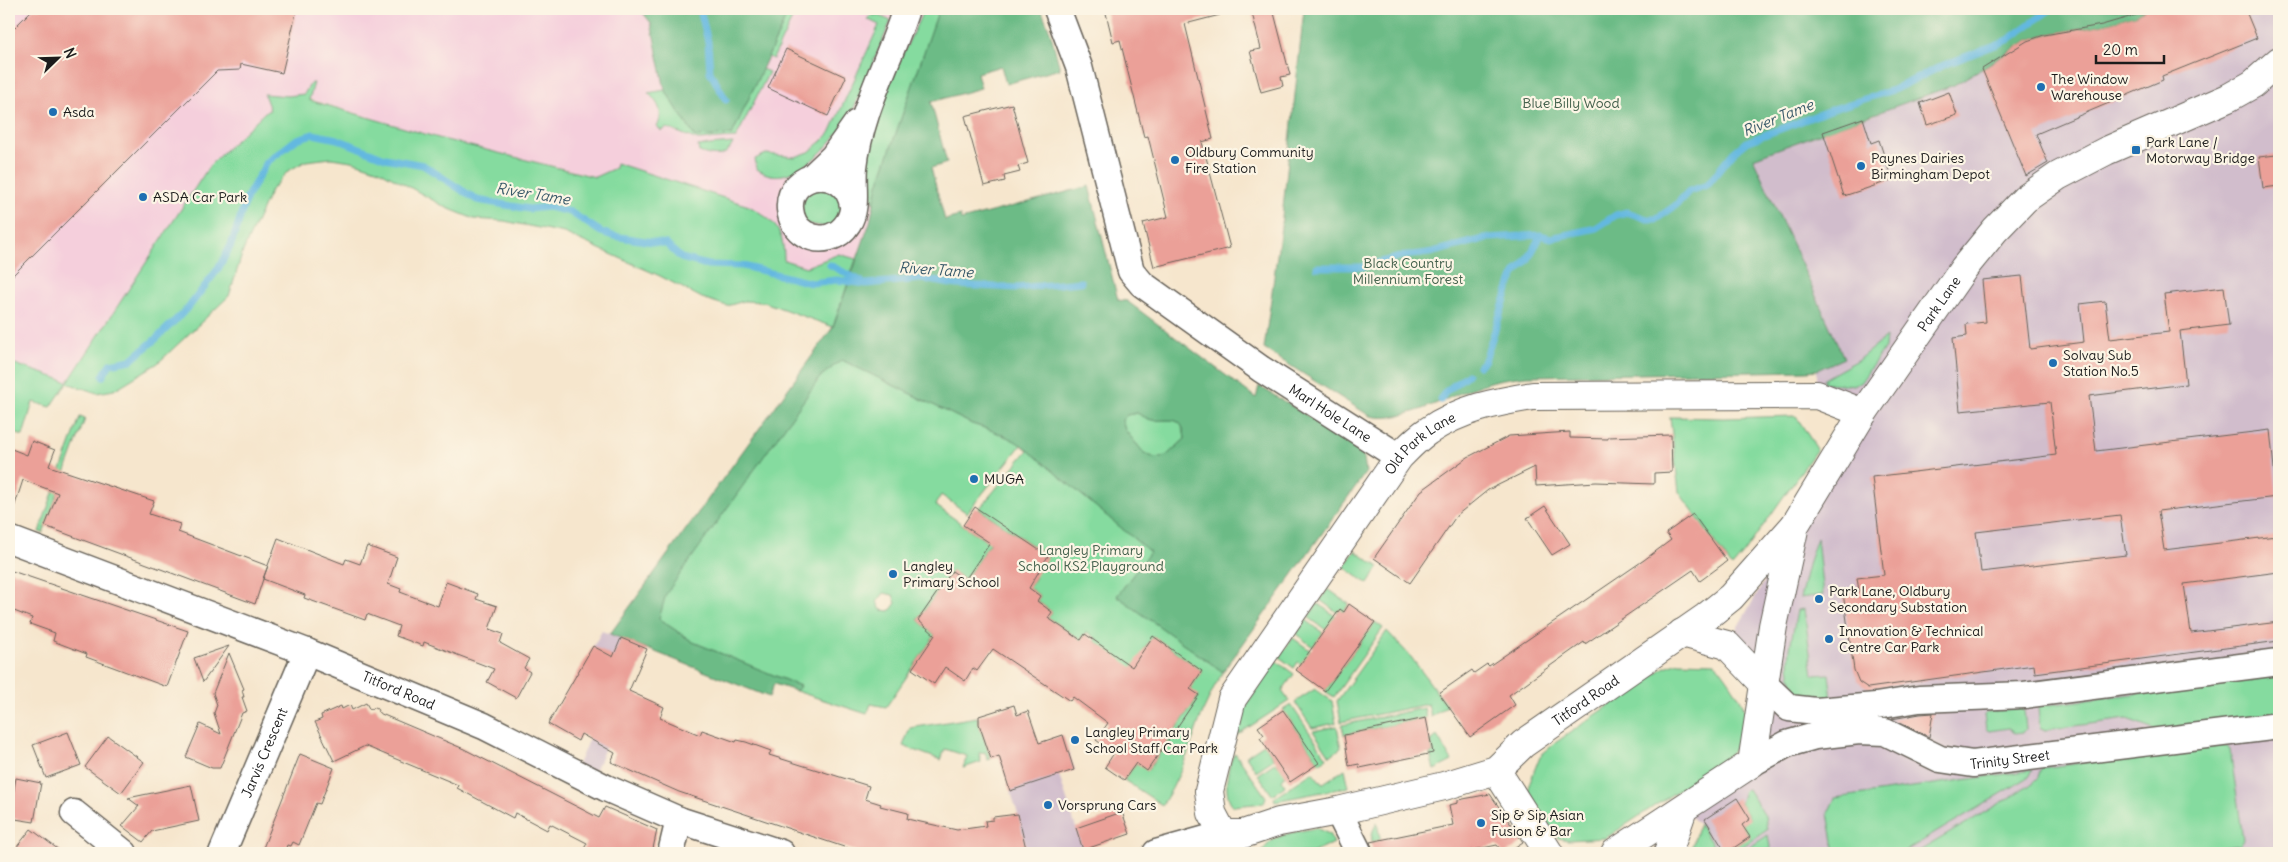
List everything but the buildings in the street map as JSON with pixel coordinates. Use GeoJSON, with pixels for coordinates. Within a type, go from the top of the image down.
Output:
{"type":"FeatureCollection","features":[{"type":"Feature","properties":{"kind":"main road","name":"Park Lane"},"geometry":{"type":"LineString","coordinates":[[1765,685],[1773,626],[1795,525],[1863,413],[1964,268],[1995,230],[2025,199],[2058,176],[2106,151],[2228,98],[2253,84],[2279,61]]}},
{"type":"Feature","properties":{"kind":"main road","name":"Old Park Lane"},"geometry":{"type":"LineString","coordinates":[[1228,844],[1212,813],[1209,791],[1232,699],[1399,457],[1426,431],[1454,416],[1492,402],[1533,396],[1817,395],[1863,413]]}},
{"type":"Feature","properties":{"kind":"main road","name":"Titford Road"},"geometry":{"type":"LineString","coordinates":[[1228,844],[1243,834],[1279,822],[1338,812],[1444,786],[1496,770],[1523,744],[1731,597],[1795,525]]}},
{"type":"Feature","properties":{"kind":"main road"},"geometry":{"type":"LineString","coordinates":[[1682,633],[1727,644],[1765,685],[1752,763]]}},
{"type":"Feature","properties":{"kind":"main road","name":"Trinity Street"},"geometry":{"type":"LineString","coordinates":[[1615,853],[1752,763]]}},
{"type":"Feature","properties":{"kind":"main road"},"geometry":{"type":"LineString","coordinates":[[1496,770],[1549,853]]}},
{"type":"Feature","properties":{"kind":"main road"},"geometry":{"type":"LineString","coordinates":[[1668,853],[1683,809]]}},
{"type":"Feature","properties":{"kind":"street"},"geometry":{"type":"LineString","coordinates":[[864,114],[855,157],[853,206],[849,223],[836,236],[818,239],[801,232],[791,217],[791,202],[797,187],[812,177],[834,157],[864,114],[895,44],[906,9]]}},
{"type":"Feature","properties":{"kind":"street"},"geometry":{"type":"LineString","coordinates":[[895,44],[916,9]]}},
{"type":"Feature","properties":{"kind":"street","name":"Marl Hole Lane"},"geometry":{"type":"LineString","coordinates":[[1057,9],[1079,67],[1131,271],[1142,284],[1261,369],[1399,457]]}},
{"type":"Feature","properties":{"kind":"street"},"geometry":{"type":"LineString","coordinates":[[812,177],[826,176],[839,181],[849,192],[853,206]]}},
{"type":"Feature","properties":{"kind":"street","name":"Titford Road"},"geometry":{"type":"LineString","coordinates":[[9,539],[307,652],[484,726],[606,788],[679,820],[781,853]]}},
{"type":"Feature","properties":{"kind":"street","name":"Jarvis Crescent"},"geometry":{"type":"LineString","coordinates":[[222,853],[307,652]]}},
{"type":"Feature","properties":{"kind":"street"},"geometry":{"type":"LineString","coordinates":[[1765,685],[1789,708],[1816,711],[1876,706],[1919,698],[2024,695],[2279,662]]}},
{"type":"Feature","properties":{"kind":"street","name":"Trinity Street"},"geometry":{"type":"LineString","coordinates":[[1752,763],[1787,744],[1815,736],[1859,731],[1885,732],[1940,759],[1974,764],[2279,726]]}},
{"type":"Feature","properties":{"kind":"street"},"geometry":{"type":"LineString","coordinates":[[1338,812],[1359,853]]}},
{"type":"Feature","properties":{"kind":"street"},"geometry":{"type":"LineString","coordinates":[[74,813],[124,853]]}},
{"type":"Feature","properties":{"kind":"street"},"geometry":{"type":"LineString","coordinates":[[671,853],[679,820]]}},
{"type":"Feature","properties":{"kind":"street","name":"Titford Road"},"geometry":{"type":"LineString","coordinates":[[1156,853],[1228,844]]}},
{"type":"Feature","properties":{"kind":"shaded area"},"geometry":{"type":"Polygon","coordinates":[[[9,9],[640,9],[651,23],[665,90],[732,135],[788,13],[793,9],[939,9],[878,185],[870,222],[856,259],[839,254],[806,267],[729,242],[661,207],[590,175],[442,139],[309,99],[210,165],[67,383],[9,362],[9,9]]]}},
{"type":"Feature","properties":{"kind":"shaded area"},"geometry":{"type":"Polygon","coordinates":[[[2146,9],[2279,9],[2279,853],[1718,853],[1699,824],[1683,809],[1752,763],[1765,685],[1727,645],[1863,414],[1817,395],[1817,370],[1844,358],[1753,158],[1874,115],[2044,35],[2102,25],[2136,15],[2146,9]]]}},
{"type":"Feature","properties":{"kind":"shaded area"},"geometry":{"type":"Polygon","coordinates":[[[602,631],[647,649],[599,762],[589,779],[575,772],[589,738],[598,723],[577,675],[602,631]]]}},
{"type":"Feature","properties":{"kind":"shaded area"},"geometry":{"type":"Polygon","coordinates":[[[1063,735],[1075,770],[1059,775],[1084,853],[1027,853],[1019,817],[999,756],[1063,735]]]}},
{"type":"Feature","properties":{"kind":"green space"},"geometry":{"type":"Polygon","coordinates":[[[640,9],[793,9],[788,13],[732,135],[695,137],[665,90],[651,23],[640,9]]]}},
{"type":"Feature","properties":{"kind":"green space"},"geometry":{"type":"Polygon","coordinates":[[[793,9],[809,9],[792,19],[773,59],[768,57],[788,13],[793,9]]]}},
{"type":"Feature","properties":{"kind":"green space"},"geometry":{"type":"Polygon","coordinates":[[[924,9],[939,9],[878,185],[874,204],[866,174],[866,145],[870,125],[924,9]]]}},
{"type":"Feature","properties":{"kind":"green space"},"geometry":{"type":"Polygon","coordinates":[[[939,9],[1041,9],[1050,31],[1060,69],[1006,84],[1001,66],[977,73],[981,88],[931,102],[947,163],[931,168],[945,220],[960,216],[961,220],[1089,186],[1118,300],[1127,301],[1256,398],[1259,386],[1352,443],[1364,458],[1366,472],[1223,672],[1117,596],[1150,552],[1022,445],[994,431],[972,424],[842,360],[821,376],[666,594],[659,619],[693,642],[800,686],[796,691],[774,684],[769,697],[610,634],[833,327],[870,222],[878,185],[939,9]],[[1137,413],[1127,415],[1122,420],[1125,430],[1144,453],[1155,458],[1166,456],[1185,439],[1184,431],[1178,422],[1174,420],[1152,420],[1137,413]]]}},
{"type":"Feature","properties":{"kind":"green space","name":"Black Country Millennium Forest"},"geometry":{"type":"Polygon","coordinates":[[[1304,9],[2146,9],[2136,15],[2102,25],[2044,35],[2027,41],[1954,85],[1753,158],[1844,358],[1817,370],[1807,371],[1527,376],[1509,378],[1487,383],[1411,413],[1383,417],[1370,416],[1264,349],[1281,227],[1304,9]]]}},
{"type":"Feature","properties":{"kind":"green space"},"geometry":{"type":"Polygon","coordinates":[[[872,15],[878,15],[891,21],[854,108],[841,130],[821,153],[796,171],[783,175],[770,175],[757,169],[755,159],[766,154],[795,157],[809,152],[830,133],[879,25],[867,19],[872,15]]]}},
{"type":"Feature","properties":{"kind":"green space"},"geometry":{"type":"Polygon","coordinates":[[[762,69],[769,72],[736,138],[698,140],[667,128],[661,131],[657,127],[660,117],[659,109],[648,93],[665,90],[695,137],[732,135],[762,69]]]}},
{"type":"Feature","properties":{"kind":"green space"},"geometry":{"type":"Polygon","coordinates":[[[311,83],[314,83],[309,100],[442,139],[595,177],[615,168],[616,163],[749,206],[776,227],[782,241],[784,260],[806,267],[839,254],[856,259],[833,327],[764,302],[744,301],[727,306],[702,298],[660,276],[564,233],[504,221],[474,219],[447,208],[379,170],[352,161],[331,158],[306,161],[288,171],[271,190],[243,251],[229,296],[158,363],[114,390],[97,393],[67,383],[51,407],[33,402],[23,436],[9,431],[9,362],[68,382],[210,165],[265,112],[270,110],[264,94],[288,96],[304,94],[311,83]]]}},
{"type":"Feature","properties":{"kind":"green space"},"geometry":{"type":"Polygon","coordinates":[[[733,143],[727,152],[723,154],[715,156],[699,152],[698,146],[733,143]]]}},
{"type":"Feature","properties":{"kind":"green space"},"geometry":{"type":"Polygon","coordinates":[[[818,187],[844,198],[836,229],[804,223],[803,201],[818,187]]]}},
{"type":"Feature","properties":{"kind":"green space"},"geometry":{"type":"Polygon","coordinates":[[[1886,337],[1885,347],[1861,382],[1856,385],[1824,383],[1824,379],[1858,360],[1886,337]]]}},
{"type":"Feature","properties":{"kind":"green space"},"geometry":{"type":"Polygon","coordinates":[[[842,360],[972,424],[1022,444],[967,513],[941,495],[935,505],[986,541],[992,540],[965,580],[952,571],[918,620],[935,635],[886,707],[871,704],[867,714],[796,691],[800,686],[693,642],[659,619],[665,594],[821,376],[842,360]],[[884,593],[877,602],[881,610],[890,611],[896,603],[893,595],[884,593]]]}},
{"type":"Feature","properties":{"kind":"green space"},"geometry":{"type":"Polygon","coordinates":[[[1137,413],[1152,420],[1174,420],[1178,422],[1181,425],[1185,439],[1166,456],[1155,458],[1144,453],[1125,430],[1122,420],[1127,415],[1137,413]]]}},
{"type":"Feature","properties":{"kind":"green space"},"geometry":{"type":"Polygon","coordinates":[[[1796,416],[1817,449],[1744,553],[1732,567],[1679,492],[1670,417],[1796,416]]]}},
{"type":"Feature","properties":{"kind":"green space"},"geometry":{"type":"Polygon","coordinates":[[[80,417],[85,419],[43,533],[39,532],[80,417]]]}},
{"type":"Feature","properties":{"kind":"green space","name":"Langley Primary School KS2 Playground"},"geometry":{"type":"Polygon","coordinates":[[[1028,450],[1150,552],[1117,596],[1223,672],[1206,704],[1180,773],[1162,805],[1124,780],[1136,763],[1148,770],[1199,696],[1190,689],[1202,671],[1153,636],[1144,649],[1150,653],[1136,673],[1095,641],[1097,639],[1087,632],[1081,640],[1048,618],[1052,612],[1037,601],[1040,596],[1031,589],[1028,593],[1026,592],[1036,577],[1032,574],[1048,556],[979,509],[1028,450]]]}},
{"type":"Feature","properties":{"kind":"green space"},"geometry":{"type":"Polygon","coordinates":[[[1817,538],[1823,595],[1800,598],[1809,561],[1817,538]]]}},
{"type":"Feature","properties":{"kind":"green space"},"geometry":{"type":"Polygon","coordinates":[[[1355,551],[1379,567],[1368,584],[1344,567],[1355,551]]]}},
{"type":"Feature","properties":{"kind":"green space"},"geometry":{"type":"Polygon","coordinates":[[[1328,589],[1349,604],[1344,612],[1340,610],[1338,613],[1320,600],[1328,589]]]}},
{"type":"Feature","properties":{"kind":"green space"},"geometry":{"type":"Polygon","coordinates":[[[1318,604],[1336,616],[1326,630],[1308,617],[1318,604]]]}},
{"type":"Feature","properties":{"kind":"green space"},"geometry":{"type":"Polygon","coordinates":[[[1804,609],[1813,675],[1829,674],[1832,699],[1802,696],[1795,687],[1791,677],[1789,655],[1797,610],[1804,609]]]}},
{"type":"Feature","properties":{"kind":"green space"},"geometry":{"type":"Polygon","coordinates":[[[1306,620],[1323,633],[1313,647],[1296,634],[1306,620]]]}},
{"type":"Feature","properties":{"kind":"green space"},"geometry":{"type":"Polygon","coordinates":[[[1375,622],[1383,628],[1334,697],[1325,691],[1375,622]]]}},
{"type":"Feature","properties":{"kind":"green space"},"geometry":{"type":"Polygon","coordinates":[[[1387,631],[1411,657],[1447,706],[1431,717],[1428,704],[1341,722],[1337,701],[1387,631]]]}},
{"type":"Feature","properties":{"kind":"green space"},"geometry":{"type":"Polygon","coordinates":[[[1293,638],[1311,651],[1301,664],[1298,662],[1294,668],[1279,657],[1293,638]]]}},
{"type":"Feature","properties":{"kind":"green space"},"geometry":{"type":"Polygon","coordinates":[[[1276,661],[1294,674],[1282,691],[1289,701],[1237,735],[1240,715],[1276,661]]]}},
{"type":"Feature","properties":{"kind":"green space"},"geometry":{"type":"Polygon","coordinates":[[[1679,662],[1715,663],[1738,695],[1746,714],[1742,733],[1732,751],[1724,760],[1606,838],[1568,840],[1558,838],[1529,794],[1529,784],[1540,756],[1555,743],[1665,667],[1679,662]]]}},
{"type":"Feature","properties":{"kind":"green space"},"geometry":{"type":"Polygon","coordinates":[[[2279,675],[2279,715],[2160,731],[2127,719],[2045,730],[2040,729],[2038,708],[2040,706],[2279,675]]]}},
{"type":"Feature","properties":{"kind":"green space"},"geometry":{"type":"Polygon","coordinates":[[[1315,689],[1332,701],[1336,723],[1312,728],[1295,702],[1315,689]]]}},
{"type":"Feature","properties":{"kind":"green space"},"geometry":{"type":"Polygon","coordinates":[[[1291,705],[1327,758],[1319,763],[1283,710],[1291,705]]]}},
{"type":"Feature","properties":{"kind":"green space"},"geometry":{"type":"Polygon","coordinates":[[[1424,708],[1426,718],[1344,735],[1342,725],[1424,708]]]}},
{"type":"Feature","properties":{"kind":"green space"},"geometry":{"type":"Polygon","coordinates":[[[2021,708],[2024,710],[2026,729],[2023,733],[2014,734],[2009,728],[1989,731],[1986,729],[1984,715],[1987,712],[2021,708]]]}},
{"type":"Feature","properties":{"kind":"green space"},"geometry":{"type":"Polygon","coordinates":[[[977,717],[991,759],[988,760],[985,752],[979,753],[981,762],[963,768],[967,756],[945,749],[941,760],[903,746],[910,728],[977,717]]]}},
{"type":"Feature","properties":{"kind":"green space"},"geometry":{"type":"Polygon","coordinates":[[[1337,726],[1341,748],[1330,756],[1313,731],[1337,726]]]}},
{"type":"Feature","properties":{"kind":"green space"},"geometry":{"type":"Polygon","coordinates":[[[1437,736],[1452,761],[1434,770],[1430,754],[1433,753],[1431,741],[1437,736]]]}},
{"type":"Feature","properties":{"kind":"green space"},"geometry":{"type":"Polygon","coordinates":[[[1264,744],[1274,759],[1256,771],[1246,756],[1264,744]]]}},
{"type":"Feature","properties":{"kind":"green space"},"geometry":{"type":"Polygon","coordinates":[[[2227,745],[2230,749],[2243,839],[2239,845],[2184,853],[1916,853],[2029,786],[2038,777],[2041,768],[2227,745]]]}},
{"type":"Feature","properties":{"kind":"green space"},"geometry":{"type":"Polygon","coordinates":[[[1235,753],[1266,797],[1264,803],[1234,806],[1230,802],[1227,780],[1230,764],[1235,753]]]}},
{"type":"Feature","properties":{"kind":"green space"},"geometry":{"type":"Polygon","coordinates":[[[1276,762],[1278,765],[1281,763],[1287,772],[1282,780],[1285,786],[1272,795],[1258,774],[1276,762]]]}},
{"type":"Feature","properties":{"kind":"green space"},"geometry":{"type":"Polygon","coordinates":[[[1345,769],[1349,787],[1275,801],[1274,798],[1313,772],[1322,784],[1345,769]]]}},
{"type":"Feature","properties":{"kind":"green space"},"geometry":{"type":"Polygon","coordinates":[[[2033,770],[2029,777],[1902,853],[1835,853],[1828,813],[1835,798],[2033,770]]]}},
{"type":"Feature","properties":{"kind":"green space"},"geometry":{"type":"Polygon","coordinates":[[[1748,789],[1765,816],[1767,830],[1733,853],[1731,850],[1750,837],[1742,825],[1750,819],[1740,803],[1744,791],[1748,789]]]}},
{"type":"Feature","properties":{"kind":"green space"},"geometry":{"type":"Polygon","coordinates":[[[1377,823],[1383,853],[1376,853],[1372,842],[1372,834],[1377,823]]]}},
{"type":"Feature","properties":{"kind":"green space"},"geometry":{"type":"Polygon","coordinates":[[[1699,824],[1718,853],[1690,853],[1699,824]]]}},
{"type":"Feature","properties":{"kind":"green space"},"geometry":{"type":"Polygon","coordinates":[[[1316,828],[1329,834],[1334,843],[1312,853],[1262,853],[1266,846],[1278,837],[1316,828]]]}},
{"type":"Feature","properties":{"kind":"green space"},"geometry":{"type":"Polygon","coordinates":[[[1768,835],[1771,853],[1741,853],[1768,835]]]}},
{"type":"Feature","properties":{"kind":"waterway"},"geometry":{"type":"LineString","coordinates":[[700,9],[708,42],[710,72],[726,100]]}},
{"type":"Feature","properties":{"kind":"waterway","name":"River Tame"},"geometry":{"type":"LineString","coordinates":[[1317,267],[1362,267],[1402,256],[1429,253],[1488,238],[1541,235],[1551,238],[1596,228],[1616,215],[1627,212],[1647,219],[1656,219],[1675,206],[1689,191],[1707,185],[1733,153],[1746,142],[1833,109],[1893,90],[1944,65],[2008,40],[2051,9]]}},
{"type":"Feature","properties":{"kind":"waterway","name":"River Tame"},"geometry":{"type":"LineString","coordinates":[[103,376],[110,364],[131,360],[188,308],[218,269],[231,245],[247,197],[267,162],[297,139],[313,134],[337,139],[385,158],[423,165],[477,200],[529,209],[548,207],[570,212],[601,232],[613,236],[666,244],[681,258],[707,265],[743,266],[811,283],[837,280],[866,284],[922,279],[957,285],[1017,288],[1081,282]]}},
{"type":"Feature","properties":{"kind":"waterway"},"geometry":{"type":"LineString","coordinates":[[1479,366],[1485,360],[1511,281],[1516,272],[1527,261],[1541,235]]}},
{"type":"Feature","properties":{"kind":"waterway"},"geometry":{"type":"LineString","coordinates":[[830,265],[861,281]]}},
{"type":"Feature","properties":{"kind":"waterway"},"geometry":{"type":"LineString","coordinates":[[1441,400],[1445,392],[1467,375]]}},
{"type":"Feature","properties":{"kind":"place","name":"The Window Warehouse"},"geometry":{"type":"Point","coordinates":[2041,87]}},
{"type":"Feature","properties":{"kind":"place","name":"Asda"},"geometry":{"type":"Point","coordinates":[53,112]}},
{"type":"Feature","properties":{"kind":"place","name":"Park Lane / Motorway Bridge"},"geometry":{"type":"Point","coordinates":[2136,150]}},
{"type":"Feature","properties":{"kind":"place","name":"Oldbury Community Fire Station"},"geometry":{"type":"Point","coordinates":[1175,160]}},
{"type":"Feature","properties":{"kind":"place","name":"Paynes Dairies Birmingham Depot"},"geometry":{"type":"Point","coordinates":[1861,166]}},
{"type":"Feature","properties":{"kind":"place","name":"ASDA Car Park"},"geometry":{"type":"Point","coordinates":[143,197]}},
{"type":"Feature","properties":{"kind":"place","name":"Solvay Sub Station No.5"},"geometry":{"type":"Point","coordinates":[2053,363]}},
{"type":"Feature","properties":{"kind":"place","name":"MUGA"},"geometry":{"type":"Point","coordinates":[974,479]}},
{"type":"Feature","properties":{"kind":"place","name":"Langley Primary School"},"geometry":{"type":"Point","coordinates":[893,574]}},
{"type":"Feature","properties":{"kind":"place","name":"Park Lane, Oldbury Secondary Substation"},"geometry":{"type":"Point","coordinates":[1819,599]}},
{"type":"Feature","properties":{"kind":"place","name":"Innovation & Technical Centre Car Park"},"geometry":{"type":"Point","coordinates":[1829,639]}},
{"type":"Feature","properties":{"kind":"place","name":"Langley Primary School Staff Car Park"},"geometry":{"type":"Point","coordinates":[1075,740]}},
{"type":"Feature","properties":{"kind":"place","name":"Vorsprung Cars"},"geometry":{"type":"Point","coordinates":[1048,805]}},
{"type":"Feature","properties":{"kind":"place","name":"Sip & Sip Asian Fusion & Bar"},"geometry":{"type":"Point","coordinates":[1481,823]}},
{"type":"Feature","properties":{"kind":"park label","name":"Blue Billy Wood"},"geometry":{"type":"Point","coordinates":[1571,103]}}]}
